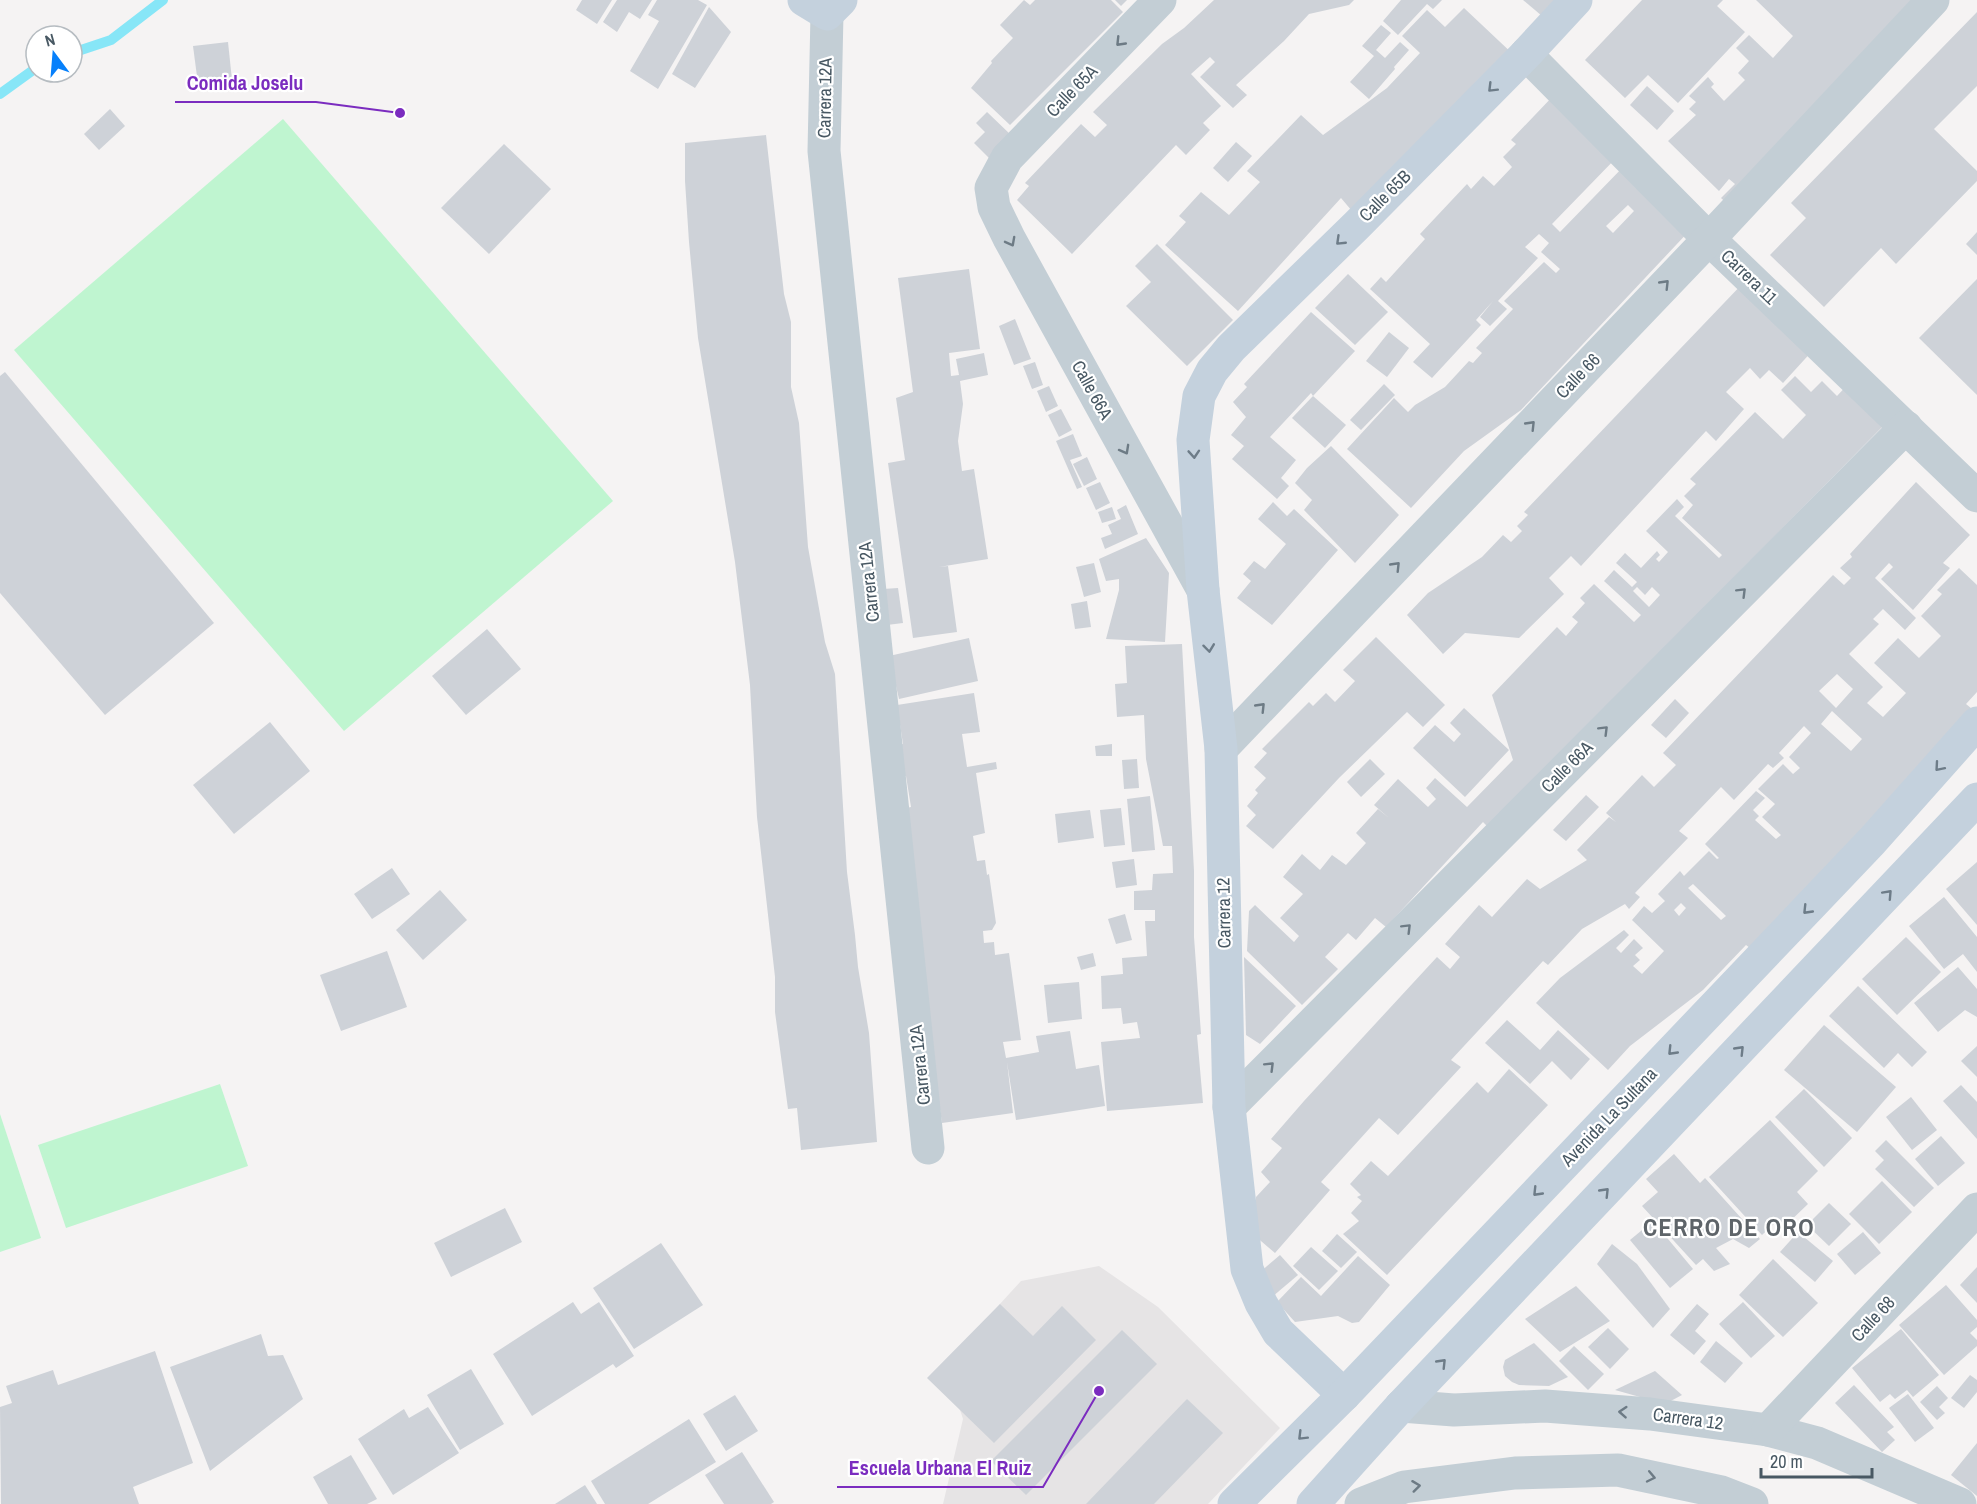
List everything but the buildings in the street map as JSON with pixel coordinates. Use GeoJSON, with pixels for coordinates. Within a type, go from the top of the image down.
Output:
{"type":"FeatureCollection","features":[{"type":"Feature","properties":{"kind":"street","name":"Calle 65A"},"geometry":{"type":"LineString","coordinates":[[991,188],[1007,158],[1160,0]]}},
{"type":"Feature","properties":{"kind":"street","name":"Calle 65B"},"geometry":{"type":"LineString","coordinates":[[1199,396],[1212,371],[1231,348],[1357,225],[1526,54],[1576,0]]}},
{"type":"Feature","properties":{"kind":"street","name":"Calle 66"},"geometry":{"type":"LineString","coordinates":[[1221,749],[1709,239],[1933,0]]}},
{"type":"Feature","properties":{"kind":"street","name":"Carrera 12A"},"geometry":{"type":"LineString","coordinates":[[824,5],[824,151],[928,1148]]}},
{"type":"Feature","properties":{"kind":"street","name":"Carrera 11"},"geometry":{"type":"LineString","coordinates":[[1526,54],[1709,239],[1977,496]]}},
{"type":"Feature","properties":{"kind":"street","name":"Calle 66A"},"geometry":{"type":"LineString","coordinates":[[991,188],[994,207],[1009,238],[1203,590]]}},
{"type":"Feature","properties":{"kind":"street","name":"Carrera 12"},"geometry":{"type":"LineString","coordinates":[[1199,396],[1193,440],[1203,590],[1221,749],[1229,1107],[1247,1269],[1261,1303],[1278,1332],[1344,1395]]}},
{"type":"Feature","properties":{"kind":"street","name":"Calle 66A"},"geometry":{"type":"LineString","coordinates":[[1229,1107],[1905,427]]}},
{"type":"Feature","properties":{"kind":"street","name":"Avenida La Sultana"},"geometry":{"type":"LineString","coordinates":[[1234,1504],[1344,1395],[1864,849],[1977,723]]}},
{"type":"Feature","properties":{"kind":"street"},"geometry":{"type":"LineString","coordinates":[[1313,1504],[1401,1406],[1977,799]]}},
{"type":"Feature","properties":{"kind":"street","name":"Calle 68"},"geometry":{"type":"LineString","coordinates":[[1768,1430],[1977,1209]]}},
{"type":"Feature","properties":{"kind":"street"},"geometry":{"type":"LineString","coordinates":[[1344,1395],[1401,1406]]}},
{"type":"Feature","properties":{"kind":"street","name":"Carrera 12"},"geometry":{"type":"LineString","coordinates":[[1401,1406],[1454,1410],[1545,1406],[1650,1414],[1768,1430],[1817,1443],[1960,1504]]}},
{"type":"Feature","properties":{"kind":"street"},"geometry":{"type":"LineString","coordinates":[[1361,1504],[1404,1487],[1515,1473],[1618,1470],[1721,1492],[1752,1504]]}},
{"type":"Feature","properties":{"kind":"shaded area"},"geometry":{"type":"Polygon","coordinates":[[[1099,1266],[1158,1307],[1280,1428],[1208,1504],[943,1504],[963,1419],[945,1364],[1021,1281],[1099,1266]]]}},
{"type":"Feature","properties":{"kind":"green space"},"geometry":{"type":"Polygon","coordinates":[[[283,119],[613,501],[344,731],[14,350],[283,119]]]}},
{"type":"Feature","properties":{"kind":"green space"},"geometry":{"type":"Polygon","coordinates":[[[220,1084],[248,1166],[66,1228],[38,1145],[220,1084]]]}},
{"type":"Feature","properties":{"kind":"green space"},"geometry":{"type":"Polygon","coordinates":[[[0,1114],[41,1238],[0,1252],[0,1114]]]}},
{"type":"Feature","properties":{"kind":"waterway"},"geometry":{"type":"LineString","coordinates":[[84,49],[111,40],[163,0]]}},
{"type":"Feature","properties":{"kind":"waterway"},"geometry":{"type":"LineString","coordinates":[[0,94],[24,77]]}},
{"type":"Feature","properties":{"kind":"place","name":"Comida Joselu"},"geometry":{"type":"Point","coordinates":[400,113]}},
{"type":"Feature","properties":{"kind":"place","name":"Escuela Urbana El Ruiz"},"geometry":{"type":"Point","coordinates":[1099,1391]}},
{"type":"Feature","properties":{"kind":"district","name":"CERRO DE ORO"},"geometry":{"type":"Point","coordinates":[1729,1228]}}]}
